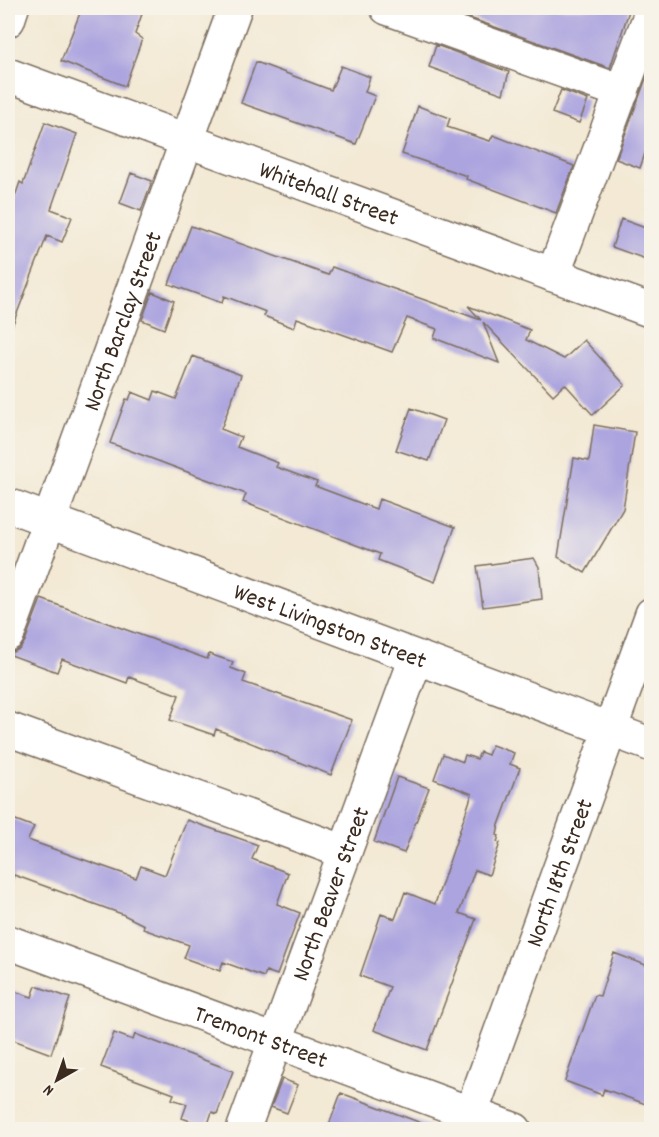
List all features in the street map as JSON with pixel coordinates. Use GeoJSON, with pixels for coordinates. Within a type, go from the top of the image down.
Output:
{"type":"FeatureCollection","features":[{"type":"Feature","properties":{"kind":"street"},"geometry":{"type":"LineString","coordinates":[[8,20],[12,8]]}},
{"type":"Feature","properties":{"kind":"street","name":"North Barclay Street"},"geometry":{"type":"LineString","coordinates":[[8,634],[185,140],[235,8]]}},
{"type":"Feature","properties":{"kind":"street"},"geometry":{"type":"LineString","coordinates":[[387,8],[622,92]]}},
{"type":"Feature","properties":{"kind":"street"},"geometry":{"type":"LineString","coordinates":[[554,275],[651,10]]}},
{"type":"Feature","properties":{"kind":"street","name":"Whitehall Street"},"geometry":{"type":"LineString","coordinates":[[8,75],[651,311]]}},
{"type":"Feature","properties":{"kind":"street","name":"West Livingston Street"},"geometry":{"type":"LineString","coordinates":[[8,505],[651,746]]}},
{"type":"Feature","properties":{"kind":"street","name":"North 18th Street"},"geometry":{"type":"LineString","coordinates":[[468,1121],[651,614]]}},
{"type":"Feature","properties":{"kind":"street","name":"North Beaver Street"},"geometry":{"type":"LineString","coordinates":[[243,1130],[416,658]]}},
{"type":"Feature","properties":{"kind":"street"},"geometry":{"type":"LineString","coordinates":[[8,729],[345,852]]}},
{"type":"Feature","properties":{"kind":"street","name":"Tremont Street"},"geometry":{"type":"LineString","coordinates":[[8,942],[275,1043],[468,1121],[515,1130]]}},
{"type":"Feature","properties":{"kind":"building"},"geometry":{"type":"Polygon","coordinates":[[[82,8],[124,8],[142,14],[135,34],[142,39],[125,86],[61,61],[82,8]]]}},
{"type":"Feature","properties":{"kind":"building"},"geometry":{"type":"Polygon","coordinates":[[[464,8],[630,8],[610,68],[461,15],[464,8]]]}},
{"type":"Feature","properties":{"kind":"building"},"geometry":{"type":"Polygon","coordinates":[[[436,45],[509,72],[503,94],[429,67],[436,45]]]}},
{"type":"Feature","properties":{"kind":"building"},"geometry":{"type":"Polygon","coordinates":[[[256,62],[331,90],[341,66],[370,77],[365,92],[375,96],[356,144],[241,103],[256,62]]]}},
{"type":"Feature","properties":{"kind":"building"},"geometry":{"type":"Polygon","coordinates":[[[650,68],[651,136],[640,168],[616,159],[650,68]]]}},
{"type":"Feature","properties":{"kind":"building"},"geometry":{"type":"Polygon","coordinates":[[[561,90],[588,100],[579,123],[552,113],[561,90]]]}},
{"type":"Feature","properties":{"kind":"building"},"geometry":{"type":"Polygon","coordinates":[[[418,106],[450,118],[447,127],[490,141],[493,135],[574,166],[556,213],[466,179],[467,176],[402,154],[418,106]]]}},
{"type":"Feature","properties":{"kind":"building"},"geometry":{"type":"Polygon","coordinates":[[[45,122],[77,134],[51,209],[72,217],[62,242],[47,236],[9,334],[8,217],[20,182],[23,184],[45,122]]]}},
{"type":"Feature","properties":{"kind":"building"},"geometry":{"type":"Polygon","coordinates":[[[131,173],[152,181],[141,211],[120,203],[131,173]]]}},
{"type":"Feature","properties":{"kind":"building"},"geometry":{"type":"Polygon","coordinates":[[[621,219],[651,230],[651,261],[612,247],[621,219]]]}},
{"type":"Feature","properties":{"kind":"building"},"geometry":{"type":"Polygon","coordinates":[[[191,226],[328,275],[332,267],[481,320],[468,306],[530,330],[526,340],[564,359],[584,340],[625,385],[593,415],[565,384],[553,395],[483,322],[499,363],[434,338],[437,329],[407,318],[392,352],[297,318],[294,328],[264,316],[266,312],[224,296],[222,303],[169,284],[191,226]]]}},
{"type":"Feature","properties":{"kind":"building"},"geometry":{"type":"Polygon","coordinates":[[[152,292],[174,301],[164,329],[142,320],[152,292]]]}},
{"type":"Feature","properties":{"kind":"building"},"geometry":{"type":"Polygon","coordinates":[[[193,356],[241,375],[221,429],[241,437],[237,447],[278,463],[276,467],[317,482],[315,486],[376,509],[379,499],[455,527],[435,582],[378,560],[380,554],[243,502],[246,494],[110,443],[126,399],[129,400],[132,392],[152,400],[155,391],[176,399],[193,356]]]}},
{"type":"Feature","properties":{"kind":"building"},"geometry":{"type":"Polygon","coordinates":[[[411,408],[444,420],[429,461],[396,450],[411,408]]]}},
{"type":"Feature","properties":{"kind":"building"},"geometry":{"type":"Polygon","coordinates":[[[594,425],[635,432],[623,509],[585,573],[558,557],[574,458],[589,461],[594,425]]]}},
{"type":"Feature","properties":{"kind":"building"},"geometry":{"type":"Polygon","coordinates":[[[534,558],[539,567],[542,599],[483,607],[477,566],[534,558]]]}},
{"type":"Feature","properties":{"kind":"building"},"geometry":{"type":"Polygon","coordinates":[[[41,599],[207,659],[209,654],[233,662],[231,668],[246,674],[243,682],[352,720],[331,775],[216,729],[214,735],[170,720],[179,695],[129,677],[127,683],[62,659],[57,672],[8,654],[20,649],[25,641],[41,599]]]}},
{"type":"Feature","properties":{"kind":"building"},"geometry":{"type":"Polygon","coordinates":[[[492,745],[514,753],[510,764],[520,768],[499,825],[497,842],[500,843],[489,875],[475,870],[459,913],[476,919],[427,1050],[374,1030],[390,987],[360,976],[381,914],[395,919],[405,892],[435,904],[472,794],[434,779],[443,754],[463,762],[465,755],[477,759],[480,752],[488,755],[492,745]]]}},
{"type":"Feature","properties":{"kind":"building"},"geometry":{"type":"Polygon","coordinates":[[[397,777],[429,788],[404,853],[374,842],[397,777]]]}},
{"type":"Feature","properties":{"kind":"building"},"geometry":{"type":"Polygon","coordinates":[[[8,817],[34,827],[28,840],[136,878],[141,866],[165,875],[187,820],[258,845],[252,859],[288,873],[277,904],[300,913],[277,975],[266,971],[264,977],[223,962],[220,971],[184,958],[189,945],[143,929],[144,925],[122,914],[14,875],[8,888],[8,817]]]}},
{"type":"Feature","properties":{"kind":"building"},"geometry":{"type":"Polygon","coordinates":[[[614,953],[651,967],[651,1106],[604,1089],[602,1095],[565,1081],[595,995],[600,996],[614,953]]]}},
{"type":"Feature","properties":{"kind":"building"},"geometry":{"type":"Polygon","coordinates":[[[36,986],[70,998],[51,1054],[8,1038],[8,989],[32,997],[36,986]]]}},
{"type":"Feature","properties":{"kind":"building"},"geometry":{"type":"Polygon","coordinates":[[[114,1033],[133,1040],[135,1034],[233,1071],[217,1114],[212,1112],[207,1127],[182,1118],[187,1104],[172,1099],[174,1094],[101,1067],[114,1033]]]}},
{"type":"Feature","properties":{"kind":"building"},"geometry":{"type":"Polygon","coordinates":[[[282,1079],[298,1085],[287,1113],[271,1107],[282,1079]]]}},
{"type":"Feature","properties":{"kind":"building"},"geometry":{"type":"Polygon","coordinates":[[[341,1093],[432,1127],[431,1130],[327,1130],[341,1093]]]}}]}
